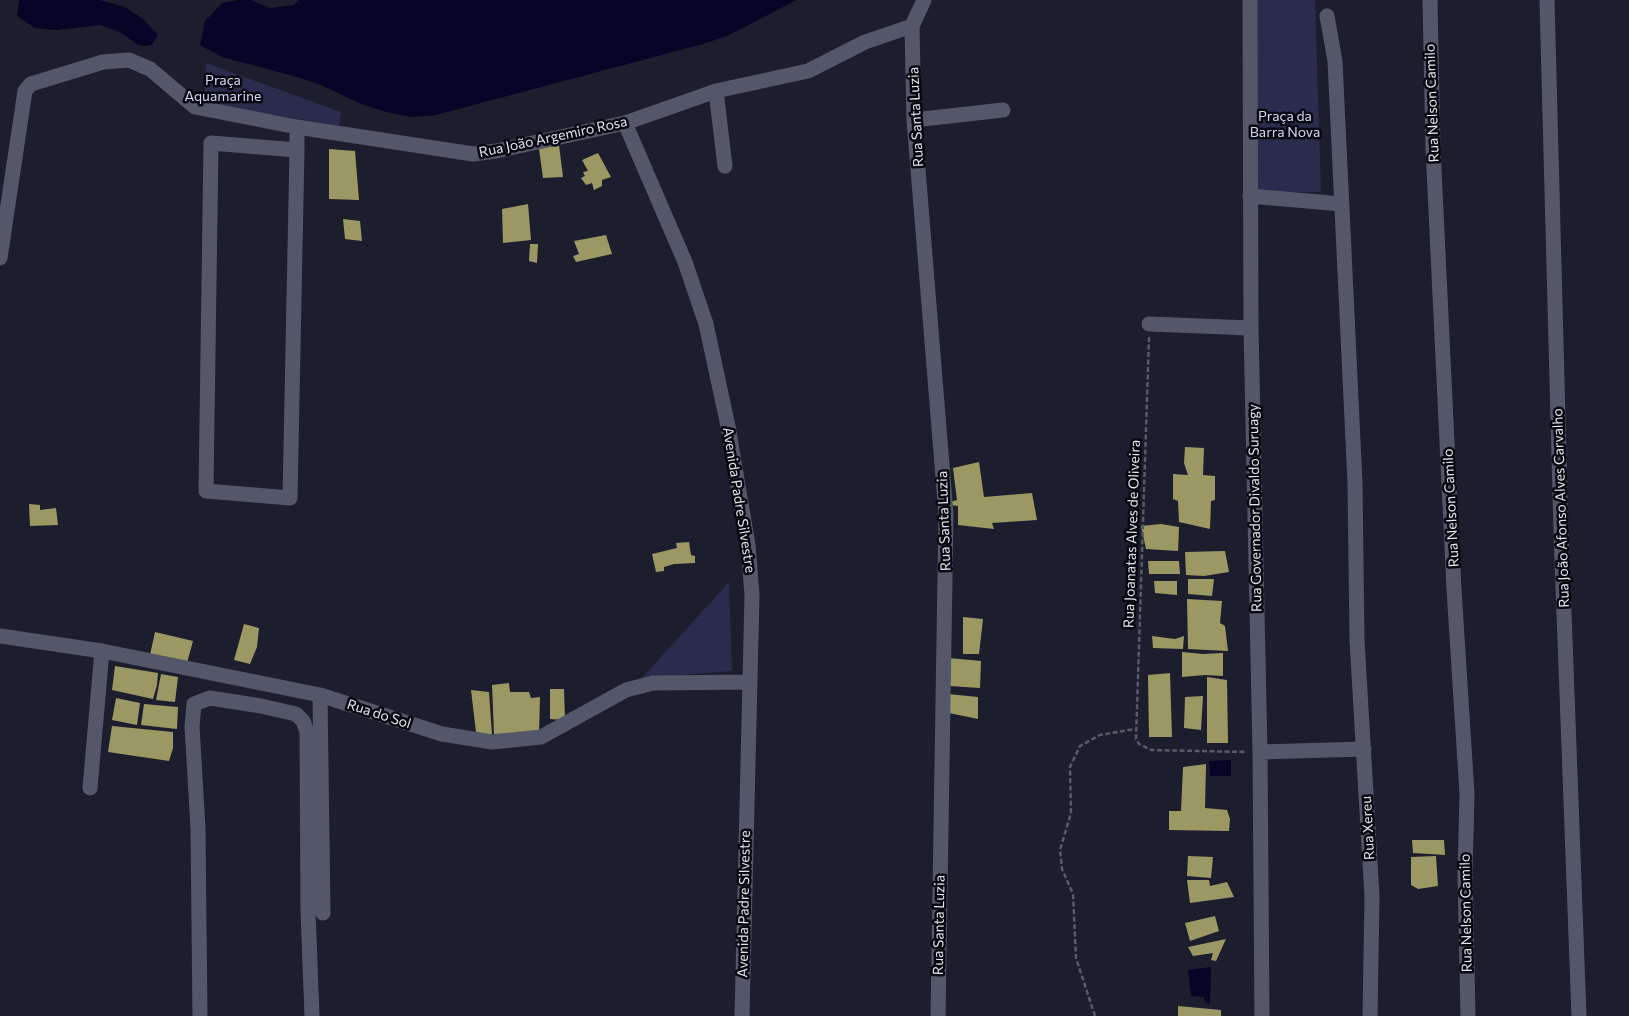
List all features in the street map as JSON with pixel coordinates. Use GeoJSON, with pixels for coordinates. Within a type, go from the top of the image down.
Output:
{"type":"FeatureCollection","features":[{"type":"Feature","properties":{"kind":"street"},"geometry":{"type":"LineString","coordinates":[[912,26],[924,0]]}},
{"type":"Feature","properties":{"kind":"street","name":"Rua Governador Divaldo Suruagy"},"geometry":{"type":"LineString","coordinates":[[1250,0],[1251,328],[1260,752],[1262,1016]]}},
{"type":"Feature","properties":{"kind":"street","name":"Rua Nelson Camilo"},"geometry":{"type":"LineString","coordinates":[[1430,0],[1435,178],[1454,590],[1467,794],[1464,874],[1468,1016]]}},
{"type":"Feature","properties":{"kind":"street","name":"Rua João Afonso Alves Carvalho"},"geometry":{"type":"LineString","coordinates":[[1548,0],[1561,532],[1579,1016]]}},
{"type":"Feature","properties":{"kind":"street","name":"Rua Xereu"},"geometry":{"type":"LineString","coordinates":[[1327,16],[1335,61],[1355,483],[1357,640],[1372,896],[1370,1016]]}},
{"type":"Feature","properties":{"kind":"street","name":"Rua João Argemiro Rosa"},"geometry":{"type":"LineString","coordinates":[[0,258],[25,91],[31,84],[103,62],[130,60],[150,69],[195,107],[297,127],[472,154],[496,152],[625,123],[716,91],[808,71],[865,42],[912,26]]}},
{"type":"Feature","properties":{"kind":"street","name":"Rua Santa Luzia"},"geometry":{"type":"LineString","coordinates":[[912,26],[914,120],[946,514],[938,1016]]}},
{"type":"Feature","properties":{"kind":"street"},"geometry":{"type":"LineString","coordinates":[[716,91],[725,166]]}},
{"type":"Feature","properties":{"kind":"street"},"geometry":{"type":"LineString","coordinates":[[914,120],[1003,110]]}},
{"type":"Feature","properties":{"kind":"street","name":"Avenida Padre Silvestre"},"geometry":{"type":"LineString","coordinates":[[625,123],[686,262],[706,324],[728,426],[748,545],[752,595],[742,1016]]}},
{"type":"Feature","properties":{"kind":"street"},"geometry":{"type":"LineString","coordinates":[[297,127],[297,150],[290,498],[206,491],[212,143],[297,150]]}},
{"type":"Feature","properties":{"kind":"street"},"geometry":{"type":"LineString","coordinates":[[1250,196],[1342,204]]}},
{"type":"Feature","properties":{"kind":"street"},"geometry":{"type":"LineString","coordinates":[[1149,324],[1251,328]]}},
{"type":"Feature","properties":{"kind":"street","name":"Rua do Sol"},"geometry":{"type":"LineString","coordinates":[[0,636],[102,651],[320,695],[442,734],[492,742],[541,737],[626,690],[653,683],[749,682]]}},
{"type":"Feature","properties":{"kind":"street"},"geometry":{"type":"LineString","coordinates":[[90,788],[102,651]]}},
{"type":"Feature","properties":{"kind":"street"},"geometry":{"type":"LineString","coordinates":[[261,706],[262,683]]}},
{"type":"Feature","properties":{"kind":"street"},"geometry":{"type":"LineString","coordinates":[[320,695],[323,913]]}},
{"type":"Feature","properties":{"kind":"street"},"geometry":{"type":"LineString","coordinates":[[200,1016],[198,828],[192,726],[194,704],[210,698],[296,714],[303,721],[307,732],[308,911],[312,1016]]}},
{"type":"Feature","properties":{"kind":"street"},"geometry":{"type":"LineString","coordinates":[[1260,752],[1364,749]]}},
{"type":"Feature","properties":{"kind":"path","name":"Rua Joanatas Alves de Oliveira"},"geometry":{"type":"LineString","coordinates":[[1149,324],[1136,739],[1139,744],[1151,750],[1172,752],[1260,752]]}},
{"type":"Feature","properties":{"kind":"path"},"geometry":{"type":"LineString","coordinates":[[1094,1016],[1076,958],[1073,894],[1062,869],[1060,850],[1071,813],[1070,767],[1080,746],[1100,735],[1135,730]]}},
{"type":"Feature","properties":{"kind":"green space","name":"Praça da Barra Nova"},"geometry":{"type":"Polygon","coordinates":[[[1251,0],[1315,0],[1321,192],[1252,192],[1251,0]]]}},
{"type":"Feature","properties":{"kind":"green space","name":"Praça Aquamarine"},"geometry":{"type":"Polygon","coordinates":[[[206,63],[341,112],[339,126],[204,103],[206,63]]]}},
{"type":"Feature","properties":{"kind":"green space"},"geometry":{"type":"Polygon","coordinates":[[[729,582],[732,671],[642,678],[729,582]]]}},
{"type":"Feature","properties":{"kind":"shaded area"},"geometry":{"type":"Polygon","coordinates":[[[19,0],[100,0],[125,7],[143,19],[158,35],[152,45],[144,46],[138,45],[120,32],[100,25],[57,30],[35,28],[17,16],[19,0]]]}},
{"type":"Feature","properties":{"kind":"shaded area"},"geometry":{"type":"Polygon","coordinates":[[[251,0],[270,8],[294,5],[299,0],[797,0],[727,36],[703,44],[436,115],[412,117],[386,112],[361,104],[321,85],[297,77],[222,57],[200,45],[205,21],[222,3],[251,0]]]}},
{"type":"Feature","properties":{"kind":"shaded area"},"geometry":{"type":"Polygon","coordinates":[[[1231,760],[1231,776],[1210,776],[1209,761],[1231,760]]]}},
{"type":"Feature","properties":{"kind":"shaded area"},"geometry":{"type":"Polygon","coordinates":[[[1211,967],[1210,1004],[1205,1002],[1204,997],[1191,996],[1188,970],[1211,967]]]}},
{"type":"Feature","properties":{"kind":"building"},"geometry":{"type":"Polygon","coordinates":[[[559,145],[563,177],[543,178],[539,149],[559,145]]]}},
{"type":"Feature","properties":{"kind":"building"},"geometry":{"type":"Polygon","coordinates":[[[329,149],[355,151],[359,200],[329,199],[329,149]]]}},
{"type":"Feature","properties":{"kind":"building"},"geometry":{"type":"Polygon","coordinates":[[[598,153],[611,177],[602,180],[602,186],[594,190],[592,183],[586,185],[581,178],[585,176],[583,172],[588,171],[582,160],[598,153]]]}},
{"type":"Feature","properties":{"kind":"building"},"geometry":{"type":"Polygon","coordinates":[[[528,204],[531,240],[503,243],[502,209],[528,204]]]}},
{"type":"Feature","properties":{"kind":"building"},"geometry":{"type":"Polygon","coordinates":[[[343,219],[360,221],[362,241],[345,239],[343,219]]]}},
{"type":"Feature","properties":{"kind":"building"},"geometry":{"type":"Polygon","coordinates":[[[606,235],[612,254],[576,262],[573,256],[579,254],[574,241],[606,235]]]}},
{"type":"Feature","properties":{"kind":"building"},"geometry":{"type":"Polygon","coordinates":[[[530,244],[538,244],[537,263],[529,261],[530,244]]]}},
{"type":"Feature","properties":{"kind":"building"},"geometry":{"type":"Polygon","coordinates":[[[1185,447],[1204,448],[1203,475],[1215,476],[1215,500],[1211,501],[1210,529],[1179,522],[1178,501],[1173,499],[1173,474],[1188,475],[1184,463],[1185,447]]]}},
{"type":"Feature","properties":{"kind":"building"},"geometry":{"type":"Polygon","coordinates":[[[979,462],[984,497],[1032,493],[1037,520],[992,523],[994,529],[958,525],[958,506],[951,505],[950,502],[957,500],[953,468],[979,462]]]}},
{"type":"Feature","properties":{"kind":"building"},"geometry":{"type":"Polygon","coordinates":[[[29,504],[40,505],[40,510],[56,508],[58,525],[30,526],[29,504]]]}},
{"type":"Feature","properties":{"kind":"building"},"geometry":{"type":"Polygon","coordinates":[[[1161,524],[1179,527],[1178,551],[1146,549],[1141,526],[1161,524]]]}},
{"type":"Feature","properties":{"kind":"building"},"geometry":{"type":"Polygon","coordinates":[[[689,542],[691,555],[695,556],[695,563],[674,564],[664,567],[664,571],[656,572],[652,554],[677,548],[676,543],[689,542]]]}},
{"type":"Feature","properties":{"kind":"building"},"geometry":{"type":"Polygon","coordinates":[[[1225,551],[1229,572],[1204,576],[1186,575],[1185,552],[1225,551]]]}},
{"type":"Feature","properties":{"kind":"building"},"geometry":{"type":"Polygon","coordinates":[[[1148,561],[1179,561],[1180,574],[1149,574],[1148,561]]]}},
{"type":"Feature","properties":{"kind":"building"},"geometry":{"type":"Polygon","coordinates":[[[1188,579],[1214,579],[1212,596],[1188,594],[1188,579]]]}},
{"type":"Feature","properties":{"kind":"building"},"geometry":{"type":"Polygon","coordinates":[[[1154,581],[1177,581],[1177,595],[1155,593],[1154,581]]]}},
{"type":"Feature","properties":{"kind":"building"},"geometry":{"type":"Polygon","coordinates":[[[1187,599],[1222,601],[1220,623],[1225,626],[1228,651],[1188,649],[1187,599]]]}},
{"type":"Feature","properties":{"kind":"building"},"geometry":{"type":"Polygon","coordinates":[[[963,617],[983,619],[979,654],[963,654],[963,617]]]}},
{"type":"Feature","properties":{"kind":"building"},"geometry":{"type":"Polygon","coordinates":[[[244,624],[259,628],[257,647],[250,664],[234,660],[244,624]]]}},
{"type":"Feature","properties":{"kind":"building"},"geometry":{"type":"Polygon","coordinates":[[[155,632],[193,641],[187,663],[150,655],[155,632]]]}},
{"type":"Feature","properties":{"kind":"building"},"geometry":{"type":"Polygon","coordinates":[[[1152,636],[1175,639],[1184,636],[1183,649],[1153,648],[1152,636]]]}},
{"type":"Feature","properties":{"kind":"building"},"geometry":{"type":"Polygon","coordinates":[[[1182,652],[1223,653],[1223,676],[1182,677],[1182,652]]]}},
{"type":"Feature","properties":{"kind":"building"},"geometry":{"type":"Polygon","coordinates":[[[949,658],[981,661],[980,688],[949,686],[949,658]]]}},
{"type":"Feature","properties":{"kind":"building"},"geometry":{"type":"Polygon","coordinates":[[[115,666],[158,673],[153,699],[112,690],[115,666]]]}},
{"type":"Feature","properties":{"kind":"building"},"geometry":{"type":"Polygon","coordinates":[[[1170,673],[1172,737],[1149,737],[1148,675],[1170,673]]]}},
{"type":"Feature","properties":{"kind":"building"},"geometry":{"type":"Polygon","coordinates":[[[161,674],[178,677],[175,702],[156,700],[161,674]]]}},
{"type":"Feature","properties":{"kind":"building"},"geometry":{"type":"Polygon","coordinates":[[[1207,677],[1227,680],[1228,743],[1207,743],[1207,677]]]}},
{"type":"Feature","properties":{"kind":"building"},"geometry":{"type":"Polygon","coordinates":[[[509,683],[510,692],[529,692],[531,698],[540,697],[539,733],[494,734],[492,685],[509,683]]]}},
{"type":"Feature","properties":{"kind":"building"},"geometry":{"type":"Polygon","coordinates":[[[550,689],[564,689],[565,720],[550,719],[550,689]]]}},
{"type":"Feature","properties":{"kind":"building"},"geometry":{"type":"Polygon","coordinates":[[[471,690],[489,692],[492,735],[476,732],[471,690]]]}},
{"type":"Feature","properties":{"kind":"building"},"geometry":{"type":"Polygon","coordinates":[[[948,694],[978,697],[978,719],[949,713],[948,694]]]}},
{"type":"Feature","properties":{"kind":"building"},"geometry":{"type":"Polygon","coordinates":[[[1203,696],[1201,730],[1184,728],[1185,697],[1203,696]]]}},
{"type":"Feature","properties":{"kind":"building"},"geometry":{"type":"Polygon","coordinates":[[[116,698],[140,703],[137,725],[112,720],[116,698]]]}},
{"type":"Feature","properties":{"kind":"building"},"geometry":{"type":"Polygon","coordinates":[[[144,704],[178,707],[177,729],[141,725],[144,704]]]}},
{"type":"Feature","properties":{"kind":"building"},"geometry":{"type":"Polygon","coordinates":[[[112,726],[173,732],[173,748],[169,761],[108,752],[112,726]]]}},
{"type":"Feature","properties":{"kind":"building"},"geometry":{"type":"Polygon","coordinates":[[[1206,764],[1205,808],[1227,810],[1230,819],[1229,831],[1169,830],[1169,811],[1181,811],[1183,767],[1206,764]]]}},
{"type":"Feature","properties":{"kind":"building"},"geometry":{"type":"Polygon","coordinates":[[[1412,840],[1444,840],[1445,855],[1413,853],[1412,840]]]}},
{"type":"Feature","properties":{"kind":"building"},"geometry":{"type":"Polygon","coordinates":[[[1188,856],[1213,857],[1211,878],[1187,876],[1188,856]]]}},
{"type":"Feature","properties":{"kind":"building"},"geometry":{"type":"Polygon","coordinates":[[[1436,856],[1438,886],[1418,889],[1411,885],[1411,857],[1436,856]]]}},
{"type":"Feature","properties":{"kind":"building"},"geometry":{"type":"Polygon","coordinates":[[[1187,880],[1209,880],[1210,886],[1227,882],[1234,897],[1190,903],[1187,880]]]}},
{"type":"Feature","properties":{"kind":"building"},"geometry":{"type":"Polygon","coordinates":[[[1215,916],[1219,931],[1190,941],[1185,923],[1215,916]]]}},
{"type":"Feature","properties":{"kind":"building"},"geometry":{"type":"Polygon","coordinates":[[[1226,939],[1216,961],[1211,960],[1213,953],[1193,956],[1188,947],[1226,939]]]}},
{"type":"Feature","properties":{"kind":"building"},"geometry":{"type":"Polygon","coordinates":[[[1178,1006],[1221,1010],[1221,1016],[1178,1016],[1178,1006]]]}}]}
